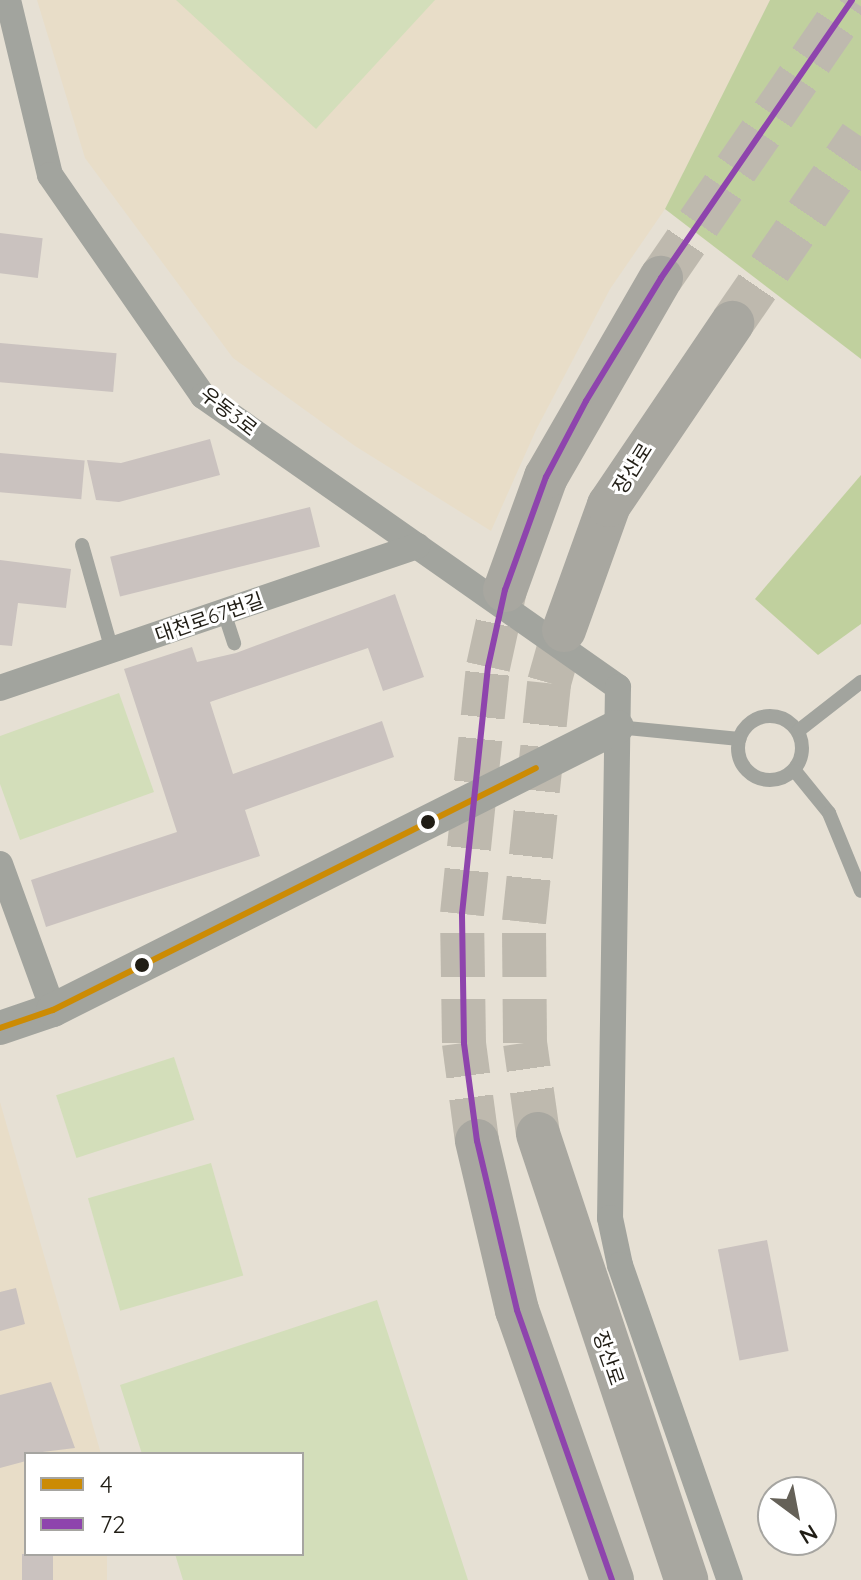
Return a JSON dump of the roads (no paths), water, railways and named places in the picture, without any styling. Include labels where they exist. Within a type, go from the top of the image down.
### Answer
[{"type":"highway","points":[[505,590],[546,477],[661,278]]},
{"type":"highway","name":"장산로","points":[[564,630],[609,505],[732,323]]},
{"type":"highway","name":"장산로","points":[[538,1134],[686,1580]]},
{"type":"highway","points":[[477,1141],[517,1310],[612,1580]]},
{"type":"street","name":"우동3로","points":[[8,0],[50,175],[203,396],[618,687],[617,727]]},
{"type":"street","name":"대천로67번길","points":[[0,688],[417,546]]},
{"type":"street","points":[[0,1028],[53,1010],[617,727],[610,1218],[620,1265],[730,1580]]},
{"type":"street","points":[[3,879],[53,1010]]},
{"type":"lane","points":[[82,545],[112,650]]},
{"type":"lane","points":[[224,612],[234,643]]},
{"type":"lane","points":[[798,731],[861,682]]},
{"type":"lane","points":[[772,716],[798,731],[803,752],[795,771],[775,781],[754,776],[740,760],[739,739],[752,721],[772,716]]},
{"type":"lane","points":[[617,727],[739,739]]},
{"type":"lane","points":[[795,771],[829,813],[861,891]]},
{"type":"tunnel","points":[[661,278],[852,0]]},
{"type":"tunnel","points":[[732,323],[861,136]]},
{"type":"tunnel","points":[[477,1141],[464,1043],[462,914],[488,667],[505,590]]},
{"type":"tunnel","points":[[538,1134],[525,1043],[524,922],[549,683],[564,630]]}]
